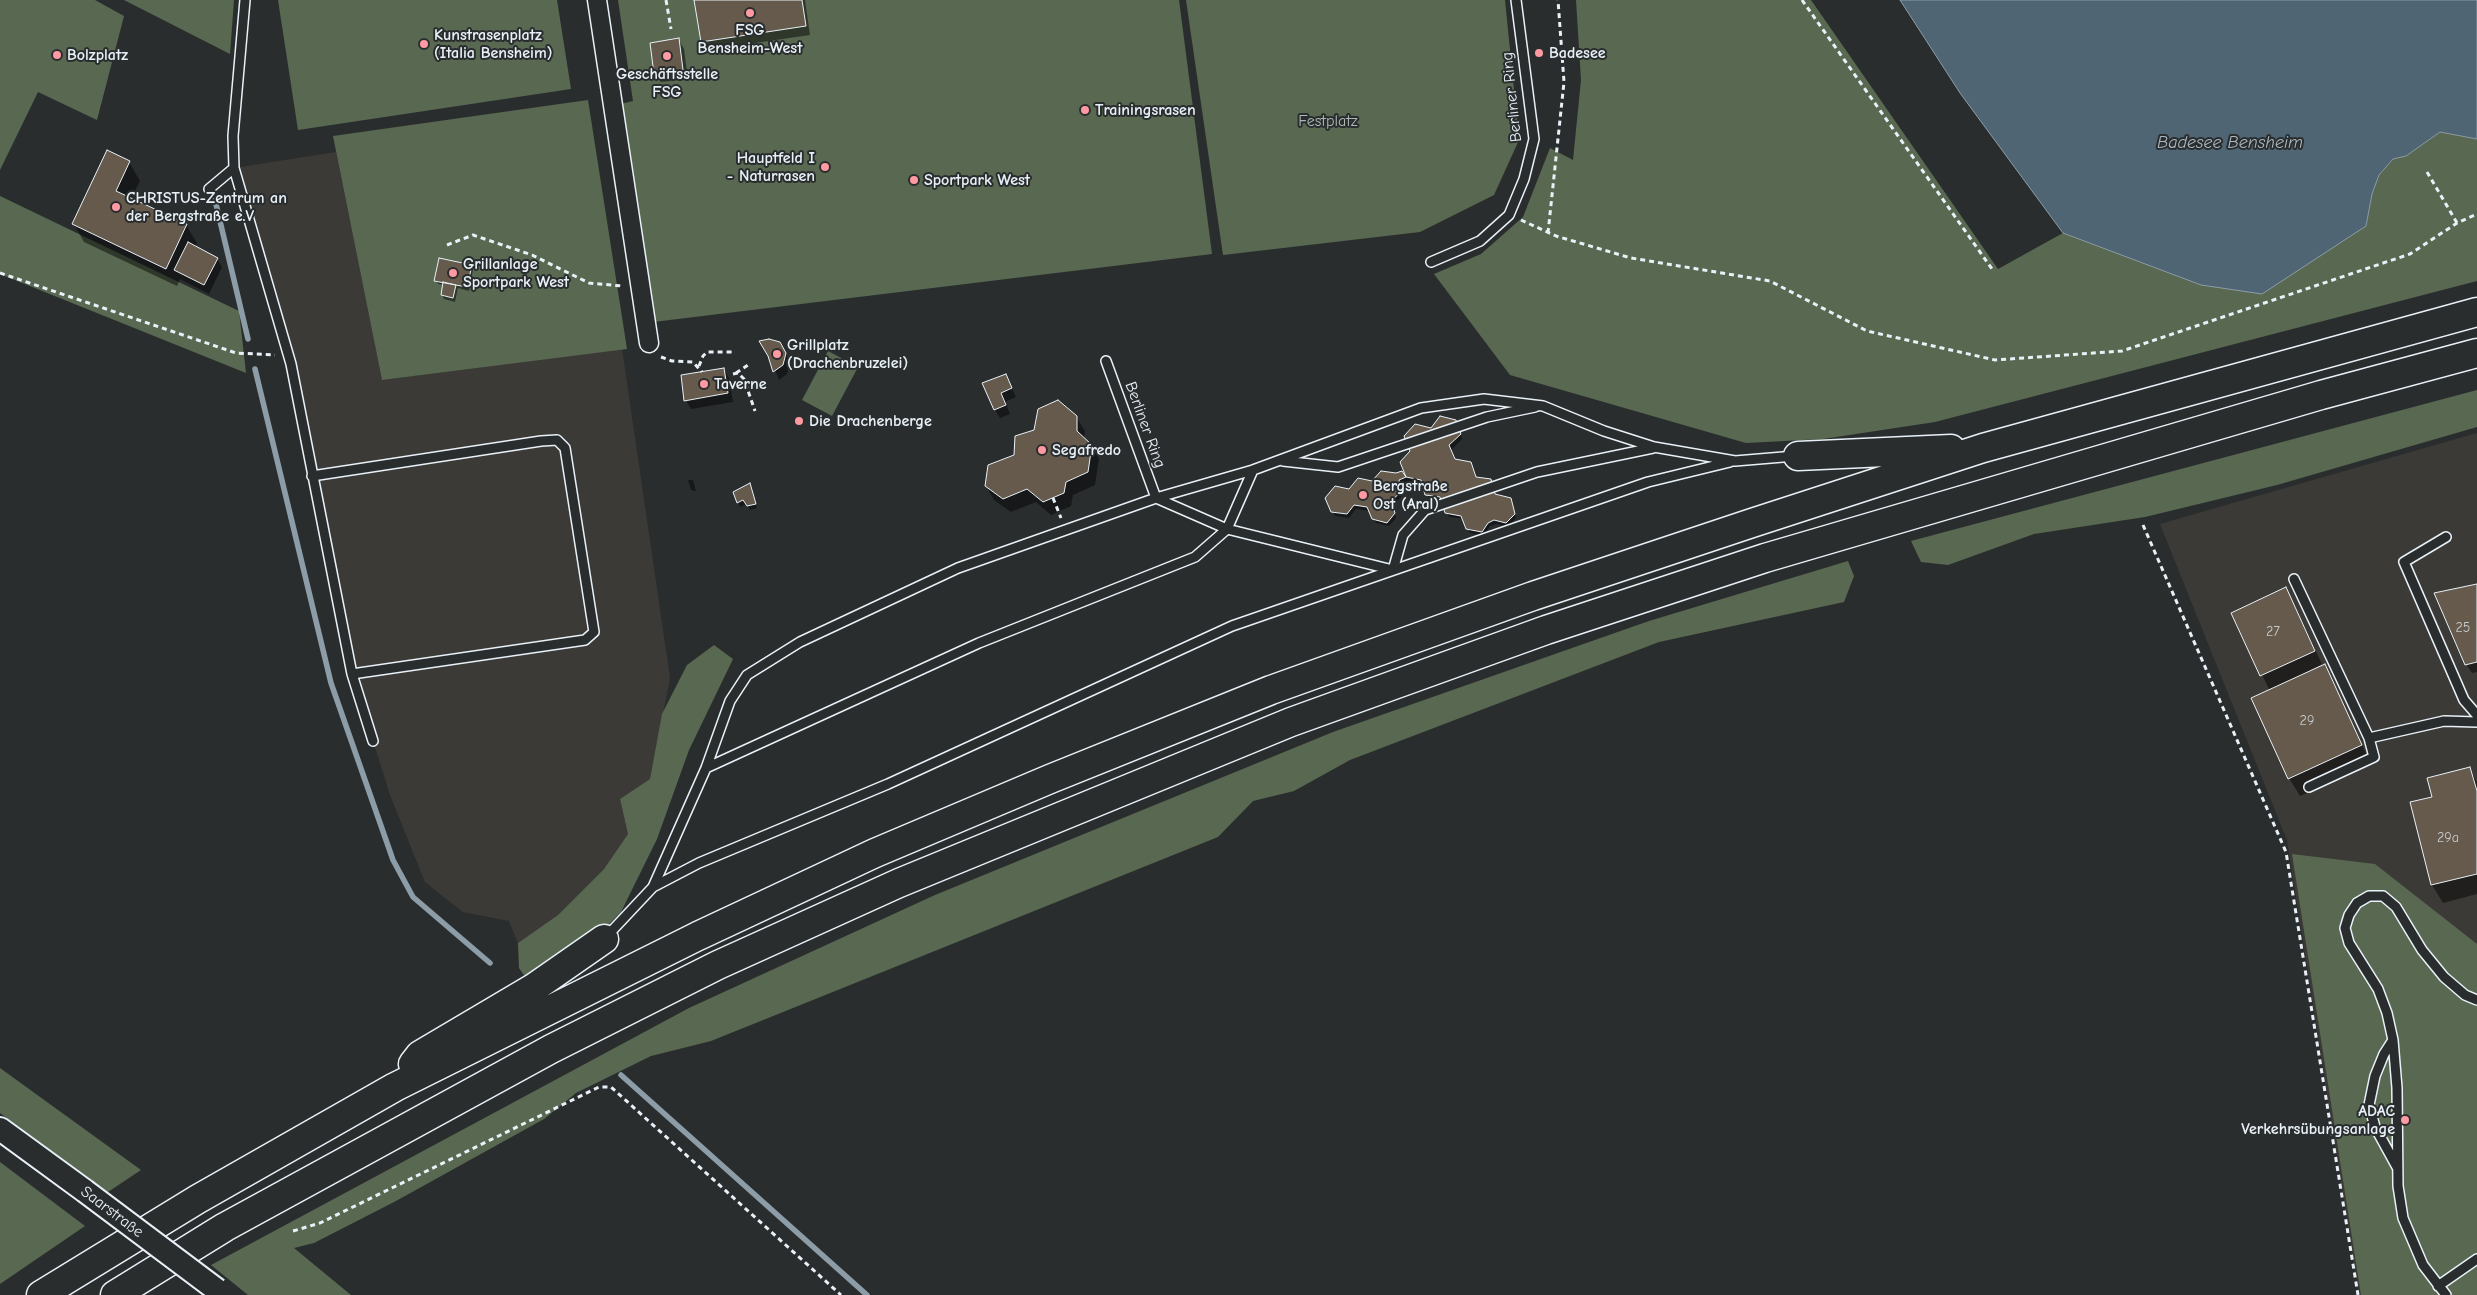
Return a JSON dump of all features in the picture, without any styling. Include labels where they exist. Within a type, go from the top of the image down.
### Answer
[{"type":"highway","points":[[41,1295],[198,1199],[395,1087],[698,936],[875,853],[1271,690],[1542,593],[1983,448],[2477,312]]},
{"type":"highway","points":[[115,1295],[234,1223],[552,1049],[718,965],[899,883],[1282,726],[1546,630],[1765,558],[2311,398],[2477,354]]},
{"type":"highway","points":[[1798,456],[1983,448]]},
{"type":"highway","points":[[395,1087],[420,1056],[535,987],[604,939]]},
{"type":"street","points":[[597,0],[640,283],[653,349]]},
{"type":"street","name":"Saarstraße","points":[[0,1129],[221,1292]]},
{"type":"lane","points":[[245,0],[233,136],[234,168],[288,356],[352,674],[373,741]]},
{"type":"lane","name":"Berliner Ring","points":[[1431,262],[1480,242],[1509,215],[1524,179],[1534,139],[1516,0]]},
{"type":"lane","points":[[209,189],[234,168]]},
{"type":"lane","name":"Berliner Ring","points":[[1106,362],[1156,498]]},
{"type":"lane","points":[[604,939],[653,887],[706,768],[730,701],[747,675],[800,642],[958,568],[1156,498],[1253,470],[1421,408],[1484,399],[1543,406],[1604,431],[1654,447],[1735,461]]},
{"type":"lane","points":[[1279,460],[1338,467],[1487,417],[1543,406]]},
{"type":"lane","points":[[312,476],[541,441],[557,440],[565,448],[594,632],[585,640],[352,674]]},
{"type":"lane","points":[[1394,570],[1403,535],[1425,510],[1537,472],[1654,447]]},
{"type":"lane","points":[[653,887],[699,864],[888,784],[1232,626],[1648,482],[1735,461],[1798,456]]},
{"type":"lane","points":[[706,768],[979,642],[1195,557],[1227,530],[1253,470]]},
{"type":"lane","points":[[1156,498],[1227,530],[1394,570]]},
{"type":"lane","points":[[2446,537],[2404,562],[2464,700],[2477,715]]},
{"type":"lane","points":[[2294,579],[2369,738],[2374,757],[2309,787]]},
{"type":"lane","points":[[2369,738],[2444,721],[2477,722]]},
{"type":"lane","points":[[2446,1295],[2423,1265],[2403,1218],[2397,1167],[2397,1088],[2393,1040],[2388,1013],[2378,989],[2349,943],[2346,928],[2349,915],[2357,903],[2369,896],[2383,896],[2396,907],[2422,950],[2444,977],[2465,996],[2477,1000]]},
{"type":"lane","points":[[2393,1040],[2384,1054],[2375,1076],[2369,1105],[2375,1127],[2397,1167]]},
{"type":"lane","points":[[2438,1286],[2477,1259]]},
{"type":"path","points":[[666,0],[671,29]]},
{"type":"path","points":[[1548,233],[1564,82],[1558,0]]},
{"type":"path","points":[[1802,0],[1992,269]]},
{"type":"path","points":[[2427,172],[2457,223]]},
{"type":"path","points":[[1509,215],[1548,233],[1631,258],[1770,282],[1867,331],[1996,360],[2122,351],[2410,254],[2457,223],[2477,214]]},
{"type":"path","points":[[447,245],[473,235],[532,254],[589,283],[619,287],[640,283]]},
{"type":"path","points":[[0,272],[236,353],[288,356]]},
{"type":"path","points":[[653,349],[672,361],[693,362],[699,366],[702,372]]},
{"type":"path","points":[[699,366],[707,352],[732,352]]},
{"type":"path","points":[[748,365],[733,374],[738,373],[744,379],[755,411]]},
{"type":"path","points":[[1053,498],[1066,529]]},
{"type":"path","points":[[2143,525],[2286,852],[2358,1295]]},
{"type":"path","points":[[293,1231],[320,1223],[599,1088],[611,1087],[841,1295]]},
{"type":"shaded area","points":[[336,152],[382,380],[622,349],[670,678],[650,779],[620,799],[628,834],[604,869],[558,915],[518,943],[509,921],[463,912],[425,882],[390,795],[352,674],[291,364],[234,168]]},
{"type":"shaded area","points":[[2477,433],[2477,1295],[2359,1295],[2287,840],[2160,524]]},
{"type":"green space","name":"Bolzplatz","points":[[0,0],[95,0],[124,16],[97,120],[38,92],[0,170]]},
{"type":"green space","points":[[124,0],[234,0],[230,54]]},
{"type":"green space","name":"Kunstrasenplatz (Italia Bensheim)","points":[[278,0],[557,0],[571,89],[298,130]]},
{"type":"green space","name":"Sportpark West","points":[[618,0],[1179,0],[1212,254],[645,323],[617,105],[633,101]]},
{"type":"green space","name":"Festplatz","points":[[1186,0],[1505,0],[1519,140],[1494,195],[1420,232],[1223,255]]},
{"type":"green space","points":[[1576,0],[1811,0],[1998,269],[2063,233],[2201,285],[2366,226],[2372,194],[2379,175],[2393,159],[2406,156],[2440,132],[2477,139],[2477,281],[1935,422],[1823,439],[1746,443],[1510,375],[1434,274],[1481,254],[1523,217],[1550,148],[1573,160],[1581,80]]},
{"type":"green space","points":[[588,100],[627,349],[382,380],[333,136]]},
{"type":"green space","points":[[0,196],[239,311],[246,373],[0,274]]},
{"type":"green space","points":[[828,351],[858,367],[832,416],[802,400]]},
{"type":"green space","points":[[2477,390],[2477,427],[2277,485],[2145,517],[2034,534],[1948,565],[1921,562],[1911,541]]},
{"type":"green space","points":[[1848,561],[1854,576],[1844,602],[1659,642],[1350,760],[1294,791],[1253,801],[1218,837],[711,1041],[651,1056],[576,1093],[544,1119],[396,1201],[314,1243],[294,1248],[351,1295],[248,1295],[211,1265],[689,1008],[935,895],[1333,732],[1649,621]]},
{"type":"green space","points":[[714,645],[733,659],[689,750],[657,839],[621,912],[579,954],[528,981],[519,968],[518,943],[558,915],[604,869],[628,834],[620,799],[650,779],[662,714],[687,665]]},
{"type":"green space","name":"ADAC Verkehrsübungsanlage","points":[[2292,854],[2375,864],[2477,944],[2477,1295],[2361,1295]]},
{"type":"green space","points":[[0,1068],[141,1170],[108,1192],[0,1113]]},
{"type":"green space","points":[[0,1162],[85,1226],[0,1284]]},
{"type":"water","name":"Badesee Bensheim","points":[[1900,0],[2477,0],[2477,139],[2440,132],[2406,156],[2393,159],[2379,175],[2372,194],[2366,226],[2262,294],[2201,285],[2063,233],[1960,93]]},
{"type":"building","name":"FSG Bensheim-West","points":[[694,0],[802,0],[806,26],[701,42]]},
{"type":"building","name":"Geschäftsstelle FSG","points":[[679,38],[683,70],[654,74],[650,43]]},
{"type":"building","name":"CHRISTUS-Zentrum an der Bergstraße e.V","points":[[107,150],[130,161],[116,191],[187,224],[166,269],[72,224]]},
{"type":"building","points":[[188,242],[218,258],[204,285],[174,270]]},
{"type":"building","name":"Grillanlage Sportpark West","points":[[439,258],[472,265],[467,287],[434,281]]},
{"type":"building","points":[[443,282],[456,285],[453,298],[441,295]]},
{"type":"building","name":"Grillplatz (Drachenbruzelei)","points":[[769,339],[780,342],[786,353],[783,365],[773,372],[768,356],[759,341]]},
{"type":"building","name":"Taverne","points":[[724,368],[728,393],[684,401],[681,375]]},
{"type":"building","points":[[1006,374],[1012,388],[1001,393],[1006,405],[994,410],[982,383]]},
{"type":"building","points":[[1058,400],[1077,416],[1077,431],[1092,445],[1088,472],[1066,482],[1064,493],[1043,502],[1027,489],[1003,499],[985,486],[988,465],[1014,455],[1015,436],[1034,430],[1038,409]]},
{"type":"building","points":[[1440,416],[1456,420],[1461,434],[1449,445],[1455,459],[1471,462],[1476,477],[1491,479],[1495,494],[1511,498],[1515,514],[1506,523],[1494,520],[1488,523],[1482,532],[1466,529],[1461,516],[1445,513],[1440,497],[1425,495],[1421,480],[1406,477],[1400,462],[1410,451],[1404,436],[1415,424],[1431,428]]},
{"type":"building","name":"Bergstraße Ost (Aral)","points":[[1381,471],[1396,473],[1402,471],[1406,477],[1399,480],[1402,491],[1391,501],[1395,513],[1387,523],[1372,519],[1367,507],[1354,505],[1347,514],[1331,512],[1325,498],[1335,486],[1349,489],[1358,478],[1372,481]]},
{"type":"building","points":[[750,483],[756,504],[747,506],[743,500],[737,503],[733,492]]},
{"type":"building","points":[[2477,584],[2477,662],[2465,665],[2434,593]]},
{"type":"building","points":[[2286,587],[2315,651],[2260,676],[2231,613]]},
{"type":"building","points":[[2325,664],[2362,745],[2288,779],[2251,698]]},
{"type":"building","points":[[2470,767],[2477,791],[2477,874],[2431,885],[2410,802],[2432,797],[2427,778]]},
{"type":"waterway","points":[[215,200],[248,339]]},
{"type":"waterway","points":[[255,369],[331,683],[393,860],[413,897],[490,963]]},
{"type":"waterway","points":[[621,1075],[867,1295]]},
{"type":"place","name":"FSG Bensheim-West","points":[[750,13]]},
{"type":"place","name":"Kunstrasenplatz (Italia Bensheim)","points":[[424,44]]},
{"type":"place","name":"Badesee","points":[[1539,53]]},
{"type":"place","name":"Bolzplatz","points":[[57,55]]},
{"type":"place","name":"Geschäftsstelle FSG","points":[[667,56]]},
{"type":"place","name":"Trainingsrasen","points":[[1085,110]]},
{"type":"place","name":"Hauptfeld I - Naturrasen","points":[[825,167]]},
{"type":"place","name":"Sportpark West","points":[[914,180]]},
{"type":"place","name":"CHRISTUS-Zentrum an der Bergstraße e.V","points":[[116,207]]},
{"type":"place","name":"Grillanlage Sportpark West","points":[[453,273]]},
{"type":"place","name":"Grillplatz (Drachenbruzelei)","points":[[777,354]]},
{"type":"place","name":"Taverne","points":[[704,384]]},
{"type":"place","name":"Die Drachenberge","points":[[799,421]]},
{"type":"place","name":"Segafredo","points":[[1042,450]]},
{"type":"place","name":"Bergstraße Ost (Aral)","points":[[1363,495]]},
{"type":"place","name":"ADAC Verkehrsübungsanlage","points":[[2405,1120]]}]
